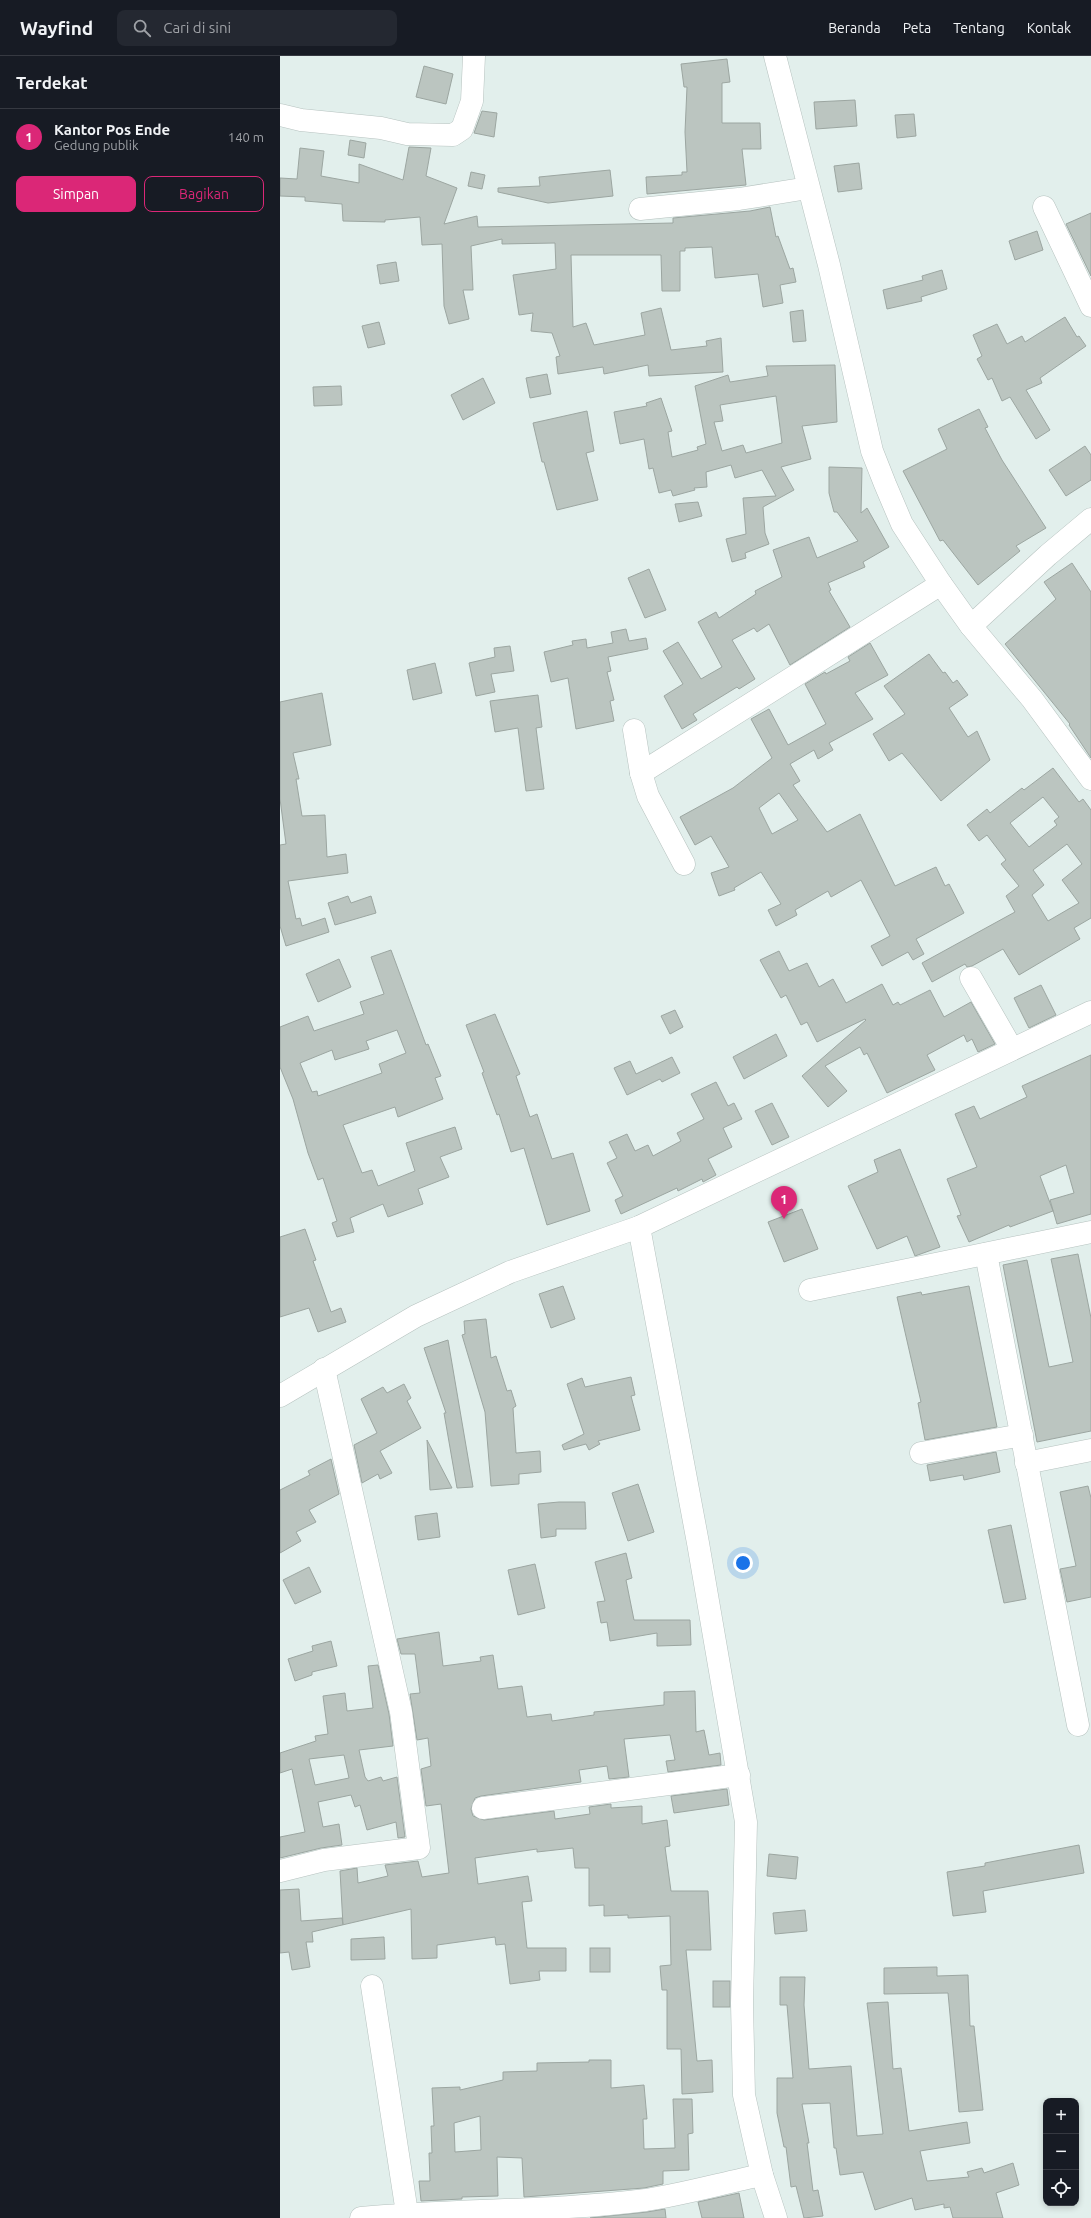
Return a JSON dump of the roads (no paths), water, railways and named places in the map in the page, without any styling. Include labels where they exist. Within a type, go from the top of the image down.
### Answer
[{"type":"street","points":[[280,115],[300,120],[381,128],[407,134],[453,135],[462,129],[472,101],[474,56]]},
{"type":"street","points":[[775,56],[829,265],[872,451],[902,524],[941,584],[971,626],[1032,700],[1091,779]]},
{"type":"street","points":[[640,209],[739,199],[808,188]]},
{"type":"street","points":[[1044,207],[1091,306]]},
{"type":"street","points":[[971,626],[1048,555],[1091,519]]},
{"type":"street","points":[[642,773],[941,584]]},
{"type":"street","points":[[634,730],[648,796],[684,864]]},
{"type":"street","points":[[971,978],[1012,1049]]},
{"type":"street","points":[[280,1396],[416,1316],[510,1272],[639,1227],[1091,1012]]},
{"type":"street","points":[[639,1227],[739,1775],[746,1822],[742,2003],[744,2095],[762,2175],[776,2218]]},
{"type":"street","points":[[810,1290],[1091,1234]]},
{"type":"street","points":[[986,1254],[1078,1725]]},
{"type":"street","points":[[280,1871],[324,1860],[419,1848],[401,1712],[324,1369]]},
{"type":"street","points":[[921,1454],[1022,1435]]},
{"type":"street","points":[[1026,1463],[1091,1450]]},
{"type":"street","points":[[483,1808],[739,1775]]},
{"type":"street","points":[[372,1986],[407,2214]]},
{"type":"street","points":[[361,2218],[407,2214],[523,2211],[647,2200],[762,2175]]},
{"type":"place","name":"Kantor Pos Ende","points":[[784,1219]]}]
